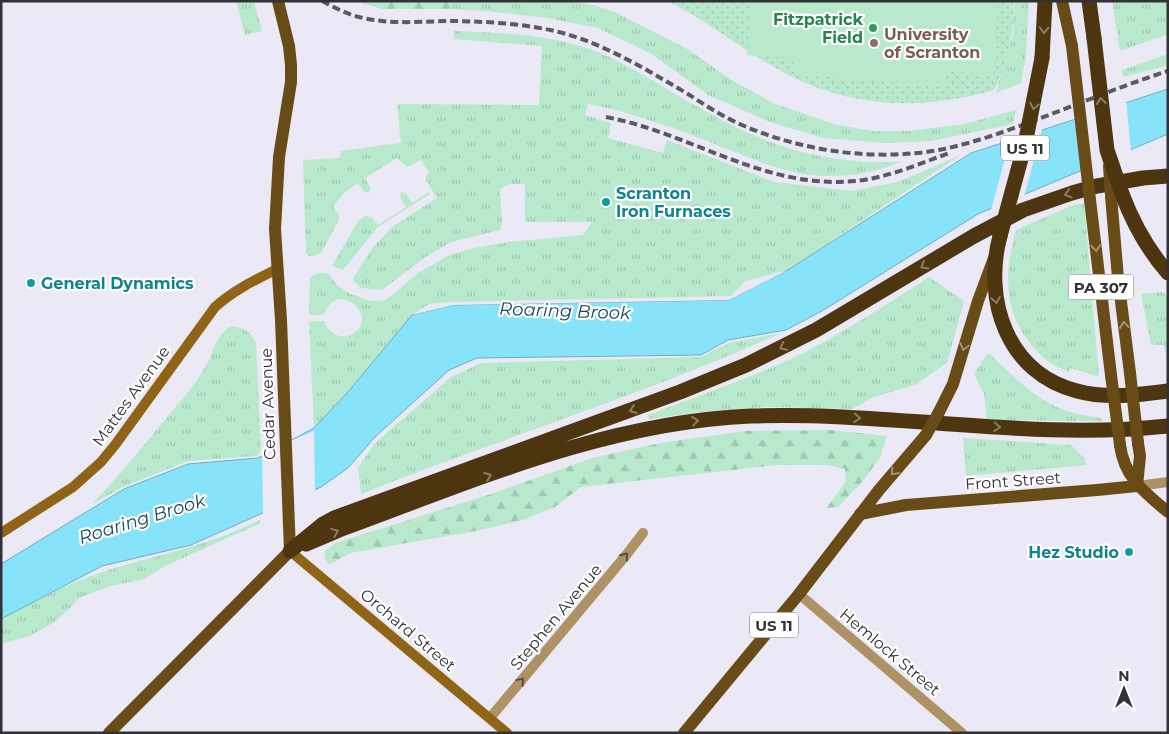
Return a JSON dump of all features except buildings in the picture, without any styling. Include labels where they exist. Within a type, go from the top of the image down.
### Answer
[{"type":"highway","name":"US 11","points":[[996,251],[1026,144],[1042,58],[1045,1]]},
{"type":"highway","points":[[1089,1],[1107,150],[1117,195],[1137,230],[1168,273]]},
{"type":"highway","points":[[290,551],[323,524],[334,518],[670,396],[746,365],[816,330],[974,236],[1023,210],[1097,186],[1143,178],[1168,176]]},
{"type":"highway","points":[[996,251],[994,285],[999,316],[1013,344],[1034,369],[1061,385],[1090,394],[1127,395],[1168,391]]},
{"type":"highway","points":[[290,551],[338,530],[567,448],[616,435],[695,421],[750,416],[840,417],[1058,431],[1122,430],[1168,426]]},
{"type":"main road","name":"Cedar Avenue","points":[[278,1],[290,49],[291,82],[279,156],[275,229],[290,551]]},
{"type":"main road","name":"PA 307","points":[[1062,1],[1072,46],[1121,458],[1137,486],[1168,512]]},
{"type":"main road","points":[[1117,195],[1118,278],[1140,456],[1137,486]]},
{"type":"main road","name":"US 11","points":[[684,733],[799,594],[860,514],[926,435],[940,412],[953,384],[978,301],[996,251]]},
{"type":"main road","name":"Front Street","points":[[860,514],[906,505],[1137,486]]},
{"type":"main road","points":[[109,733],[290,551]]},
{"type":"street","name":"Mattes Avenue","points":[[1,533],[73,487],[88,475],[116,445],[215,307],[241,288],[278,268]]},
{"type":"street","name":"Front Street","points":[[1137,486],[1168,482]]},
{"type":"street","name":"Stephen Avenue","points":[[490,718],[628,554],[643,533]]},
{"type":"street","name":"Orchard Street","points":[[290,551],[507,733]]},
{"type":"street","name":"Hemlock Street","points":[[799,594],[962,733]]},
{"type":"green space","points":[[236,1],[254,1],[262,31],[245,35]]},
{"type":"green space","points":[[356,1],[450,1],[450,9],[382,9]]},
{"type":"green space","points":[[450,1],[565,1],[593,5],[617,13],[689,50],[730,79],[773,103],[834,124],[872,131],[910,131],[964,124],[1016,110],[1013,124],[931,141],[885,143],[823,138],[770,122],[708,95],[650,53],[598,28],[547,18],[450,9]]},
{"type":"green space","name":"Fitzpatrick Field","points":[[667,1],[1013,1],[1013,23],[1007,58],[994,90],[966,97],[937,101],[881,102],[827,91],[800,81],[760,59],[695,16]]},
{"type":"green space","name":"Fitzpatrick Field","points":[[751,1],[998,1],[993,74],[945,71],[944,87],[795,74],[796,59],[747,55]]},
{"type":"green space","points":[[1014,1],[1029,1],[1026,55],[1021,83],[996,93],[1013,34]]},
{"type":"green space","points":[[1112,1],[1168,1],[1168,34],[1120,51]]},
{"type":"green space","points":[[454,31],[547,38],[583,47],[623,64],[731,125],[775,144],[829,158],[866,162],[903,161],[857,174],[810,175],[765,164],[656,122],[588,104],[585,115],[611,123],[608,138],[663,153],[667,140],[774,182],[851,191],[898,182],[961,155],[786,271],[745,281],[731,296],[429,304],[412,315],[348,392],[314,428],[309,322],[324,321],[331,332],[339,336],[348,336],[360,327],[362,319],[359,310],[354,304],[346,300],[338,300],[330,304],[324,315],[309,315],[310,278],[312,276],[319,273],[329,274],[336,284],[348,293],[371,301],[386,300],[418,273],[449,255],[474,248],[509,242],[583,235],[592,222],[525,222],[525,184],[509,184],[500,189],[502,222],[500,230],[451,242],[424,258],[382,290],[361,288],[354,282],[353,278],[373,247],[393,226],[437,198],[426,180],[426,176],[429,173],[421,160],[407,167],[397,158],[365,178],[371,189],[369,193],[364,192],[358,183],[344,193],[333,207],[339,215],[339,220],[321,253],[309,256],[306,253],[303,160],[340,158],[341,151],[401,143],[397,104],[539,105],[542,46],[454,39]]},
{"type":"green space","points":[[1168,54],[1168,65],[1123,77],[1122,70]]},
{"type":"green space","points":[[401,192],[406,193],[412,203],[429,192],[430,194],[378,227],[343,270],[332,266],[358,221],[365,216],[371,217],[378,225],[406,207],[400,197]]},
{"type":"green space","points":[[1084,203],[1099,377],[1071,368],[1068,372],[1044,358],[1021,330],[1014,315],[1008,283],[1009,266],[1016,230],[1073,205]]},
{"type":"green space","points":[[929,277],[964,301],[947,363],[915,385],[874,397],[852,409],[767,407],[709,411],[649,419],[648,415],[756,374],[809,350]]},
{"type":"green space","points":[[1163,292],[1168,297],[1168,366],[1164,345],[1151,345],[1141,294]]},
{"type":"green space","points":[[231,326],[246,331],[256,343],[261,450],[257,456],[188,461],[123,487],[92,504],[192,387],[203,372],[219,338]]},
{"type":"green space","points":[[781,333],[625,396],[361,494],[358,468],[375,443],[451,377],[481,363],[701,357],[728,343]]},
{"type":"green space","points":[[987,354],[990,354],[1007,371],[1045,401],[1071,412],[1101,418],[1102,421],[987,420],[984,394],[974,374]]},
{"type":"green space","points":[[831,430],[887,436],[880,458],[861,483],[838,507],[826,508],[846,482],[845,469],[827,465],[777,465],[581,487],[555,507],[523,520],[476,531],[350,553],[329,564],[325,559],[325,551],[335,543],[491,494],[592,458],[660,443],[745,431]]},
{"type":"green space","points":[[963,438],[1071,445],[1084,458],[1087,465],[966,476]]},
{"type":"green space","points":[[259,520],[261,523],[165,566],[144,579],[111,586],[81,597],[56,621],[30,636],[1,644],[1,619],[57,590],[112,569],[218,538]]},
{"type":"water","name":"Roaring Brook","points":[[1168,89],[1168,134],[978,214],[822,311],[786,330],[728,340],[701,355],[477,358],[449,370],[375,437],[348,468],[321,487],[191,545],[102,566],[1,619],[1,564],[124,489],[188,464],[258,458],[314,428],[348,392],[412,315],[453,305],[729,300],[786,271],[971,153]]},
{"type":"pier","points":[[1126,99],[1131,152],[1082,172],[1074,116]]},
{"type":"pier","points":[[1043,126],[1024,197],[991,210],[1011,136]]},
{"type":"pier","points":[[786,271],[729,300],[453,305],[412,315],[419,311],[453,303],[729,298],[775,273]]},
{"type":"pier","points":[[314,431],[315,493],[263,515],[262,453]]},
{"type":"railway","points":[[322,1],[347,13],[373,20],[514,24],[573,36],[624,58],[656,75],[721,115],[742,125],[790,142],[841,152],[893,155],[944,149],[1015,128],[1168,71]]},
{"type":"railway","points":[[606,117],[668,135],[759,169],[790,177],[822,181],[855,181],[879,177],[949,153]]},
{"type":"place","name":"Fitzpatrick Field","points":[[873,28]]},
{"type":"place","name":"University of Scranton","points":[[874,43]]},
{"type":"place","name":"Scranton Iron Furnaces","points":[[606,202]]},
{"type":"place","name":"General Dynamics","points":[[31,283]]},
{"type":"place","name":"Hez Studio","points":[[1129,552]]}]
